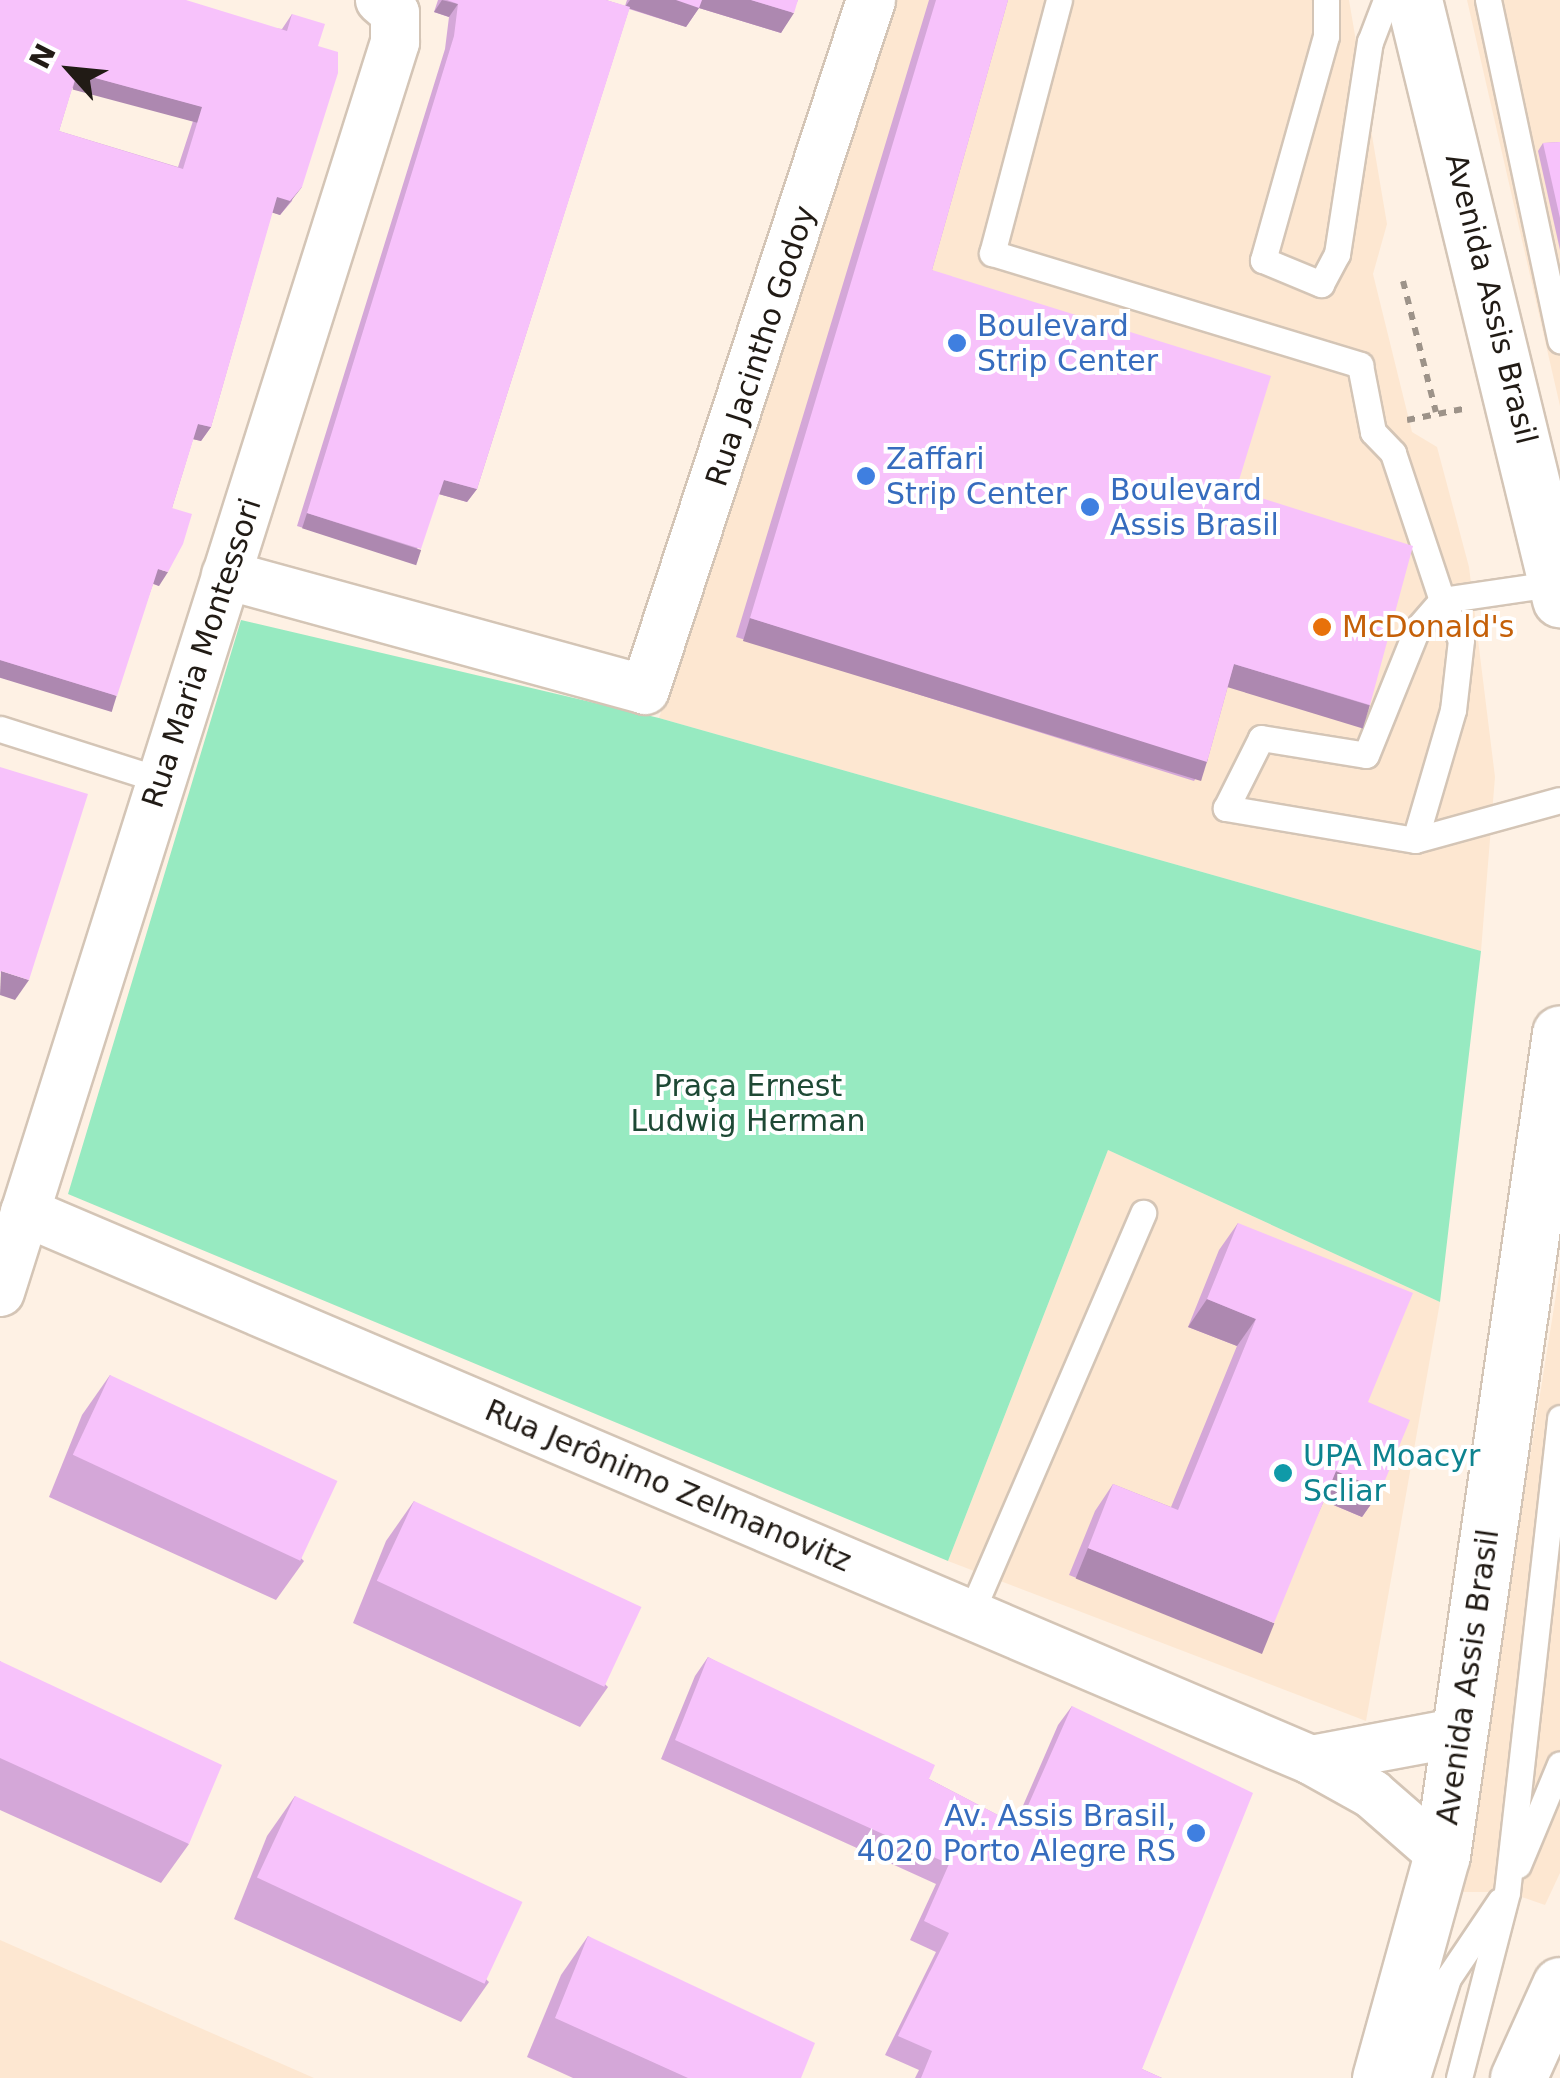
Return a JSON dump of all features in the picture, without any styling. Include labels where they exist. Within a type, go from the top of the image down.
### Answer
[{"type":"main road","name":"Avenida Assis Brasil","points":[[1414,0],[1560,599]]},
{"type":"main road","name":"Avenida Assis Brasil","points":[[1380,2078],[1442,1855],[1560,1033]]},
{"type":"main road","points":[[1518,2078],[1560,1985]]},
{"type":"street","name":"Rua Jacintho Godoy","points":[[226,575],[644,690],[871,0]]},
{"type":"street","name":"Rua Maria Montessori","points":[[0,1292],[394,42],[388,7]]},
{"type":"street","name":"Rua Jerônimo Zelmanovitz","points":[[25,1212],[1310,1760],[1372,1794],[1442,1855]]},
{"type":"street","points":[[1310,1760],[1461,1732]]},
{"type":"lane","points":[[1058,0],[992,254],[1157,308],[1360,365],[1373,432],[1393,453],[1442,600],[1461,640],[1456,692],[1415,840]]},
{"type":"lane","points":[[1326,0],[1326,36],[1263,260],[1321,284],[1336,254],[1370,42],[1386,0]]},
{"type":"lane","points":[[1488,0],[1560,340]]},
{"type":"lane","points":[[1559,584],[1442,600],[1417,629],[1366,755],[1257,740],[1226,808],[1415,840],[1560,800]]},
{"type":"lane","points":[[0,729],[161,780]]},
{"type":"lane","points":[[970,1615],[1144,1213]]},
{"type":"lane","points":[[1417,2078],[1448,1978],[1507,1892],[1560,1418]]},
{"type":"lane","points":[[1538,1589],[1560,1569]]},
{"type":"lane","points":[[1459,2078],[1507,1892],[1560,1764]]},
{"type":"path","points":[[1403,281],[1436,412]]},
{"type":"shaded area","name":"Boulevard Assis Brasil","points":[[892,0],[1349,0],[1387,224],[1373,274],[1412,432],[1437,447],[1469,567],[1495,777],[1481,951],[659,718]]},
{"type":"shaded area","points":[[1467,0],[1560,0],[1560,406]]},
{"type":"shaded area","points":[[1108,1150],[1440,1302],[1366,1721],[948,1561]]},
{"type":"shaded area","points":[[1560,1270],[1560,1873],[1545,1905],[1507,1892],[1460,1892]]},
{"type":"shaded area","points":[[0,1940],[314,2078],[0,2078]]},
{"type":"green space","name":"Praça Ernest Ludwig Herman","points":[[241,620],[659,718],[1481,951],[1440,1302],[1108,1150],[948,1561],[68,1194]]},
{"type":"building","points":[[0,0],[186,0],[287,31],[292,14],[325,24],[318,46],[338,52],[338,73],[302,187],[290,201],[277,197],[211,427],[198,424],[172,508],[192,514],[183,544],[168,572],[158,569],[117,696],[0,660]],"holes":[[[77,73],[202,107],[183,169],[59,131]]]},
{"type":"building","points":[[447,0],[606,0],[630,7],[477,489],[444,480],[421,549],[307,513],[454,36],[458,4]]},
{"type":"building","points":[[676,0],[702,0],[699,8]]},
{"type":"building","points":[[751,0],[798,0],[794,13]]},
{"type":"building","name":"Boulevard Strip Center","points":[[936,0],[1008,0],[932,270],[1271,376],[1236,490],[1413,546],[1370,705],[1234,664],[1207,762],[750,618]]},
{"type":"building","points":[[1560,142],[1560,218],[1543,143]]},
{"type":"building","points":[[0,767],[88,794],[29,980],[1,971],[0,974]]},
{"type":"building","name":"UPA Moacyr Scliar","points":[[1238,1223],[1413,1293],[1368,1402],[1410,1420],[1381,1490],[1336,1471],[1274,1623],[1088,1548],[1113,1484],[1178,1510],[1256,1319],[1207,1299]]},
{"type":"building","points":[[110,1375],[337,1481],[300,1561],[73,1455]]},
{"type":"building","points":[[414,1501],[641,1607],[604,1687],[377,1581]]},
{"type":"building","points":[[708,1657],[935,1765],[929,1779],[1019,1826],[1072,1706],[1253,1793],[1142,2069],[1162,2078],[921,2078],[932,2051],[898,2036],[949,1933],[924,1921],[949,1864],[675,1740]]},
{"type":"building","points":[[0,1661],[222,1765],[189,1844],[0,1758]]},
{"type":"building","points":[[295,1796],[522,1902],[484,1984],[257,1878]]},
{"type":"building","points":[[588,1936],[815,2043],[801,2078],[688,2078],[555,2018]]},
{"type":"place","name":"Boulevard Strip Center","points":[[957,343]]},
{"type":"place","name":"Zaffari Strip Center","points":[[866,476]]},
{"type":"place","name":"Boulevard Assis Brasil","points":[[1090,507]]},
{"type":"place","name":"McDonald's","points":[[1322,627]]},
{"type":"place","name":"UPA Moacyr Scliar","points":[[1283,1473]]},
{"type":"place","name":"Av. Assis Brasil, 4020 Porto Alegre RS","points":[[1196,1833]]}]
